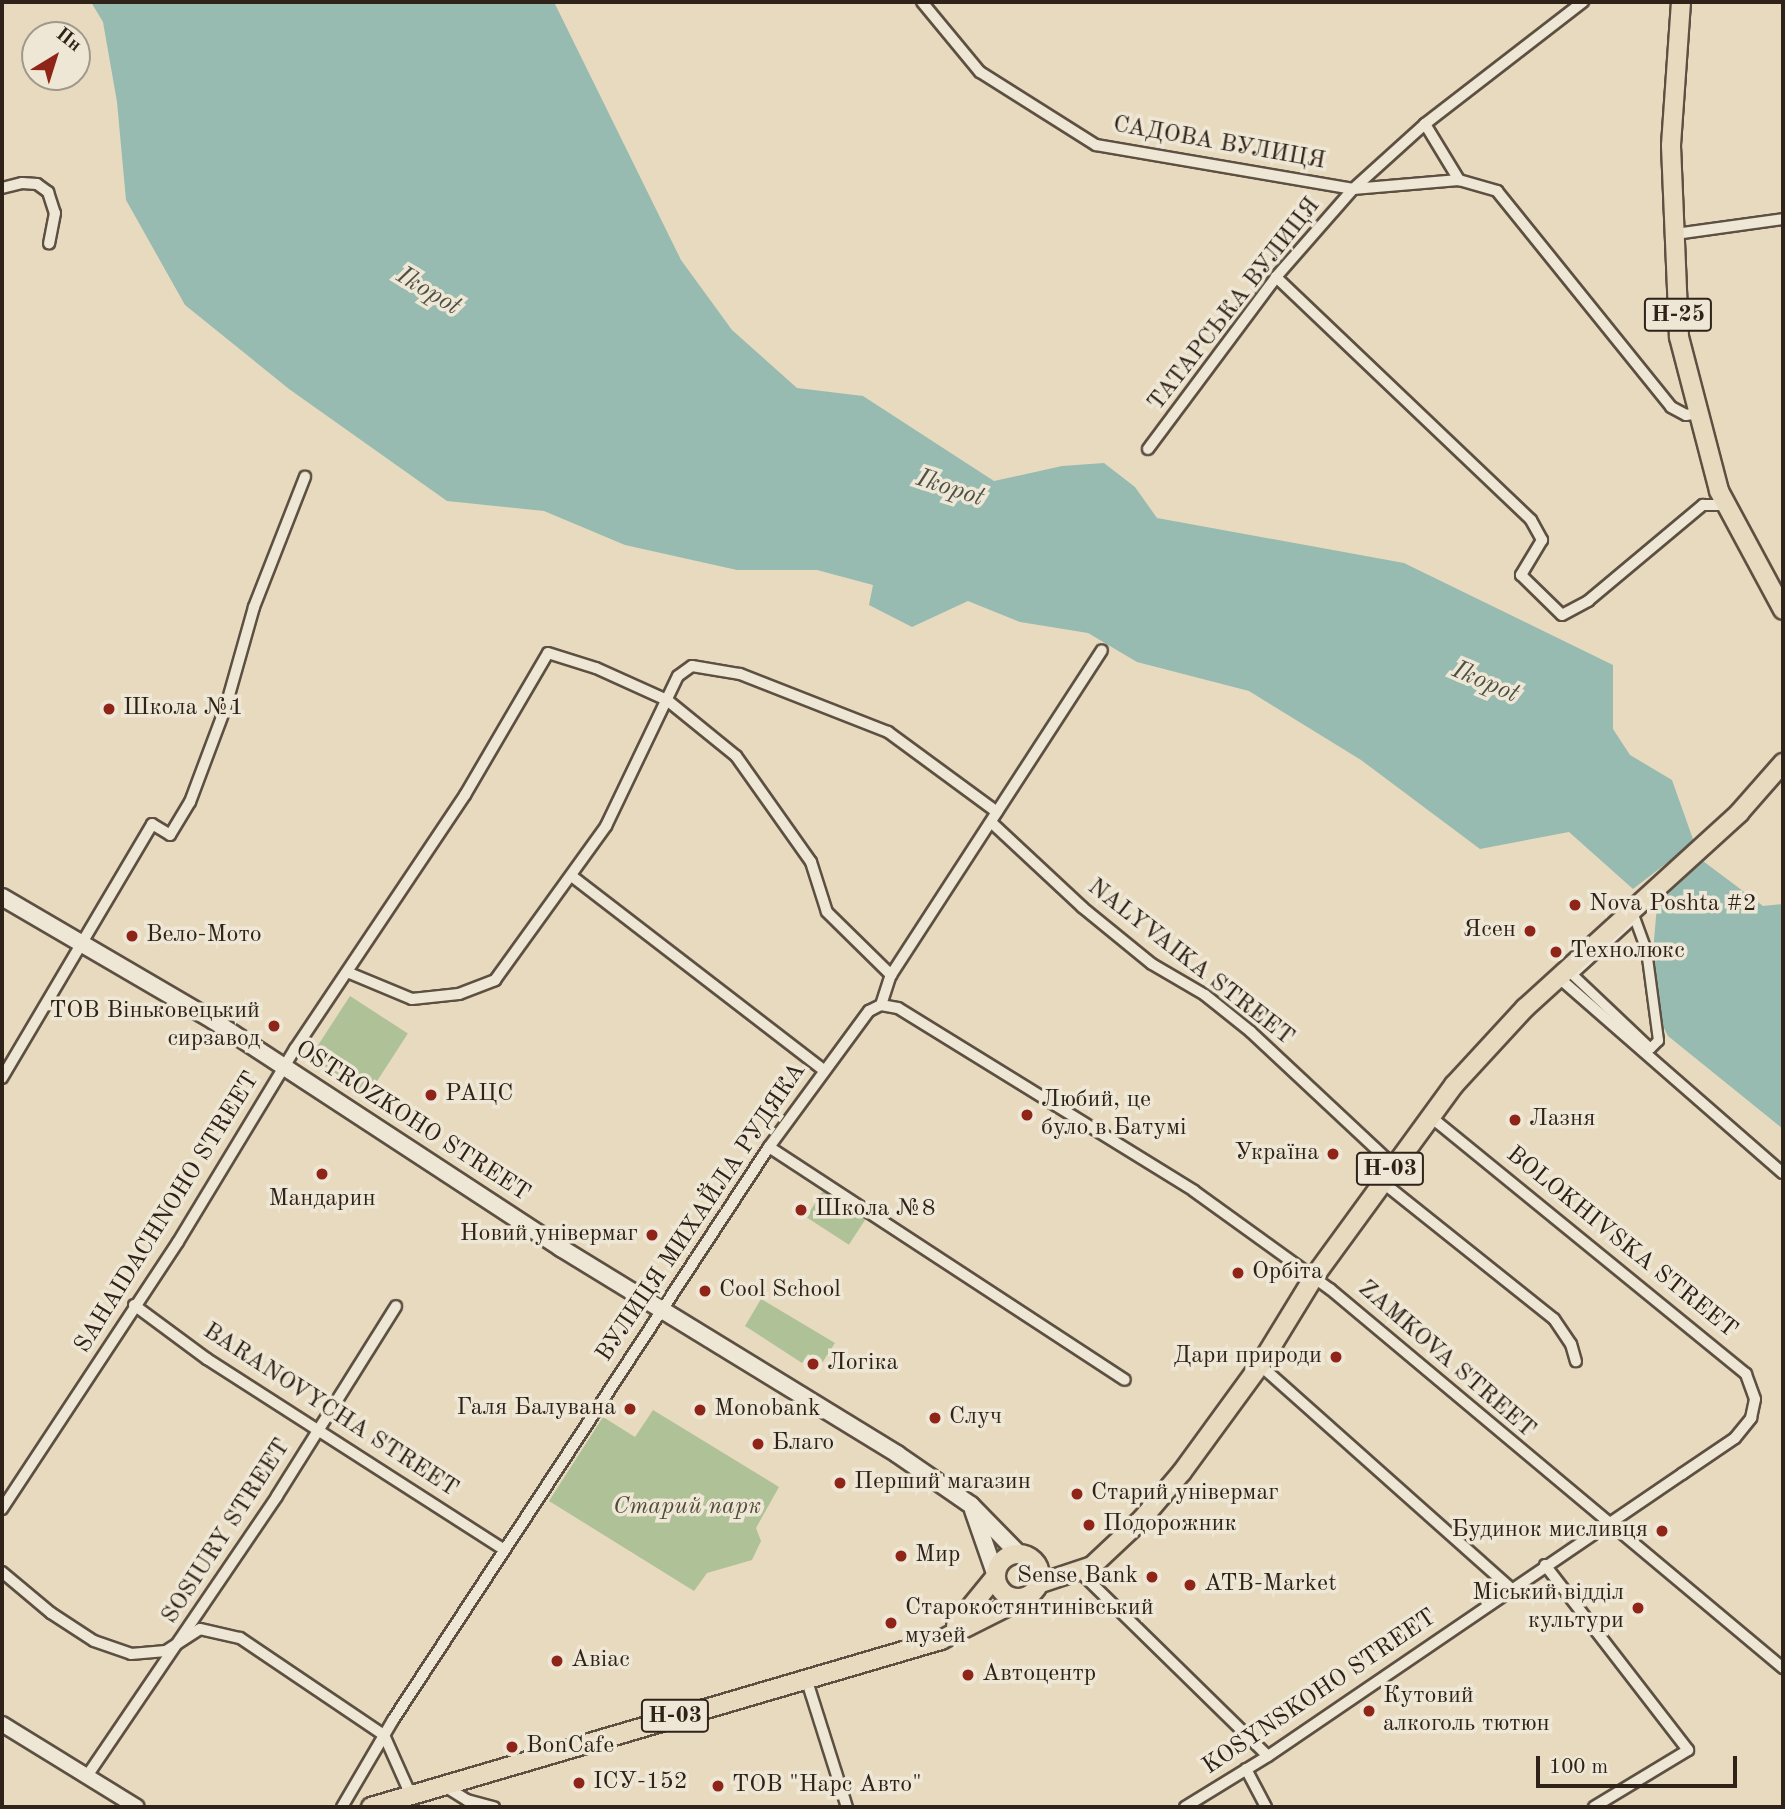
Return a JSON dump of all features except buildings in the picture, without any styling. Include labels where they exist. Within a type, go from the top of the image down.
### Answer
[{"type":"main road","name":"Н-25","points":[[1681,2],[1671,146],[1679,337],[1726,505],[1783,608]]},
{"type":"main road","name":"Н-03","points":[[371,1807],[410,1793],[446,1787],[941,1640],[1034,1590],[1079,1571],[1120,1543],[1171,1486],[1260,1365],[1314,1277],[1381,1181],[1454,1085],[1558,977],[1700,849],[1778,769],[1783,749]]},
{"type":"main road","name":"OSTROZKOHO STREET","points":[[2,897],[285,1066],[561,1248],[662,1307],[971,1505],[1023,1555]]},
{"type":"main road","points":[[971,1505],[1004,1593],[1017,1598],[1034,1590],[1037,1564],[1023,1555]]},
{"type":"main road","name":"Н-03","points":[[941,1640],[971,1612],[996,1576],[1000,1562],[1023,1555]]},
{"type":"main road","points":[[1023,1555],[1079,1571]]},
{"type":"street","name":"САДОВА ВУЛИЦЯ","points":[[922,2],[980,72],[1096,145],[1353,188],[1459,180]]},
{"type":"street","name":"ТАТАРСЬКА ВУЛИЦЯ","points":[[1148,449],[1276,277],[1353,188],[1424,124],[1583,2]]},
{"type":"street","points":[[1424,124],[1459,180],[1497,191],[1671,407],[1686,415],[1699,413]]},
{"type":"street","points":[[2,188],[22,183],[48,192],[55,213],[49,243]]},
{"type":"street","points":[[1675,234],[1783,219]]},
{"type":"street","points":[[1276,277],[1531,520],[1542,540],[1521,575],[1562,615],[1588,601],[1703,505],[1726,505]]},
{"type":"street","points":[[2,1078],[152,824],[170,835],[190,802],[226,706],[254,607],[305,477]]},
{"type":"street","name":"ВУЛИЦЯ МИХАЙЛА РУДЯКА","points":[[342,1807],[384,1735],[769,1147],[869,1011],[881,1005],[891,975],[1102,650]]},
{"type":"street","name":"SAHAIDACHNOHO STREET","points":[[2,1509],[285,1066],[465,795],[548,653],[596,668],[667,700]]},
{"type":"street","name":"NALYVAIKA STREET","points":[[347,972],[412,999],[459,994],[495,980],[573,877],[606,826],[678,676],[692,666],[740,674],[888,733],[994,817],[1082,907],[1152,964],[1205,995],[1251,1032],[1393,1165]]},
{"type":"street","points":[[667,700],[736,756],[811,862],[827,912],[891,975]]},
{"type":"street","points":[[573,877],[824,1070]]},
{"type":"street","points":[[1634,917],[1646,950],[1658,1040],[1650,1048],[1572,974],[1634,917]]},
{"type":"street","points":[[1558,977],[1783,1173]]},
{"type":"street","name":"ZAMKOVA STREET","points":[[881,1005],[898,1008],[1194,1191],[1314,1277],[1783,1668]]},
{"type":"street","name":"BOLOKHIVSKA STREET","points":[[1431,1117],[1746,1374],[1755,1399],[1751,1418]]},
{"type":"street","points":[[769,1147],[1125,1380]]},
{"type":"street","points":[[1381,1181],[1554,1319],[1571,1344],[1576,1361]]},
{"type":"street","name":"BARANOVYCHA STREET","points":[[134,1306],[318,1430],[505,1550]]},
{"type":"street","name":"SOSIURY STREET","points":[[87,1776],[184,1637],[396,1306]]},
{"type":"street","points":[[1260,1365],[1511,1589]]},
{"type":"street","name":"KOSYNSKOHO STREET","points":[[1185,1807],[1268,1756],[1735,1438],[1751,1418]]},
{"type":"street","points":[[1545,1565],[1688,1750],[1594,1807]]},
{"type":"street","points":[[1079,1571],[1268,1756]]},
{"type":"street","points":[[2,1572],[94,1641],[131,1654],[166,1651],[200,1629],[215,1629],[240,1638],[384,1735],[410,1793]]},
{"type":"street","points":[[806,1678],[847,1807]]},
{"type":"street","points":[[2,1724],[137,1807]]},
{"type":"street","points":[[1246,1769],[1265,1807]]},
{"type":"street","points":[[446,1787],[467,1800],[494,1807]]},
{"type":"green space","points":[[350,996],[408,1034],[366,1098],[308,1061]]},
{"type":"green space","points":[[823,1191],[866,1219],[849,1245],[806,1217]]},
{"type":"green space","points":[[761,1299],[835,1343],[822,1363],[808,1354],[802,1363],[745,1326]]},
{"type":"green space","name":"Старий парк","points":[[653,1410],[779,1487],[756,1528],[761,1541],[752,1560],[707,1573],[694,1591],[549,1501],[603,1417],[635,1437]]},
{"type":"water","name":"Ikopot","points":[[91,2],[554,2],[681,260],[732,330],[797,388],[863,396],[994,481],[1062,466],[1104,463],[1135,487],[1157,518],[1404,563],[1613,665],[1613,729],[1630,755],[1672,780],[1694,842],[1633,889],[1569,832],[1480,849],[1361,760],[1249,691],[1137,662],[1088,633],[1020,622],[968,601],[912,627],[869,605],[873,585],[817,570],[737,570],[625,545],[544,511],[447,501],[289,389],[185,305],[126,200],[117,102],[103,22]]},
{"type":"water","points":[[1703,861],[1763,906],[1783,904],[1783,1129],[1668,1036],[1663,1026],[1653,952],[1657,905]]},
{"type":"place","name":"Школа №1","points":[[109,709]]},
{"type":"place","name":"Nova Poshta #2","points":[[1575,905]]},
{"type":"place","name":"Ясен","points":[[1530,931]]},
{"type":"place","name":"Вело-Мото","points":[[132,936]]},
{"type":"place","name":"Технолюкс","points":[[1556,952]]},
{"type":"place","name":"ТОВ Віньковецький сирзавод","points":[[274,1026]]},
{"type":"place","name":"РАЦС","points":[[431,1095]]},
{"type":"place","name":"Любий, це було в Батумі","points":[[1027,1115]]},
{"type":"place","name":"Лазня","points":[[1515,1120]]},
{"type":"place","name":"Україна","points":[[1333,1154]]},
{"type":"place","name":"Мандарин","points":[[322,1174]]},
{"type":"place","name":"Школа №8","points":[[801,1210]]},
{"type":"place","name":"Новий універмаг","points":[[652,1235]]},
{"type":"place","name":"Орбіта","points":[[1238,1273]]},
{"type":"place","name":"Cool School","points":[[705,1291]]},
{"type":"place","name":"Дари природи","points":[[1336,1357]]},
{"type":"place","name":"Логіка","points":[[813,1364]]},
{"type":"place","name":"Галя Балувана","points":[[630,1409]]},
{"type":"place","name":"Monobank","points":[[700,1410]]},
{"type":"place","name":"Случ","points":[[935,1418]]},
{"type":"place","name":"Благо","points":[[758,1444]]},
{"type":"place","name":"Перший магазин","points":[[840,1483]]},
{"type":"place","name":"Старий універмаг","points":[[1077,1494]]},
{"type":"place","name":"Подорожник","points":[[1089,1525]]},
{"type":"place","name":"Будинок мисливця","points":[[1662,1531]]},
{"type":"place","name":"Мир","points":[[901,1556]]},
{"type":"place","name":"Sense Bank","points":[[1152,1577]]},
{"type":"place","name":"ATB-Market","points":[[1190,1585]]},
{"type":"place","name":"Міський відділ культури","points":[[1638,1608]]},
{"type":"place","name":"Старокостянтинівський музей","points":[[891,1623]]},
{"type":"place","name":"Авіас","points":[[557,1661]]},
{"type":"place","name":"Автоцентр","points":[[968,1675]]},
{"type":"place","name":"Кутовий алкоголь тютюн","points":[[1369,1711]]},
{"type":"place","name":"BonCafe","points":[[512,1747]]},
{"type":"place","name":"ІСУ-152","points":[[579,1783]]},
{"type":"place","name":"ТОВ \"Нарс Авто\"","points":[[718,1786]]}]
